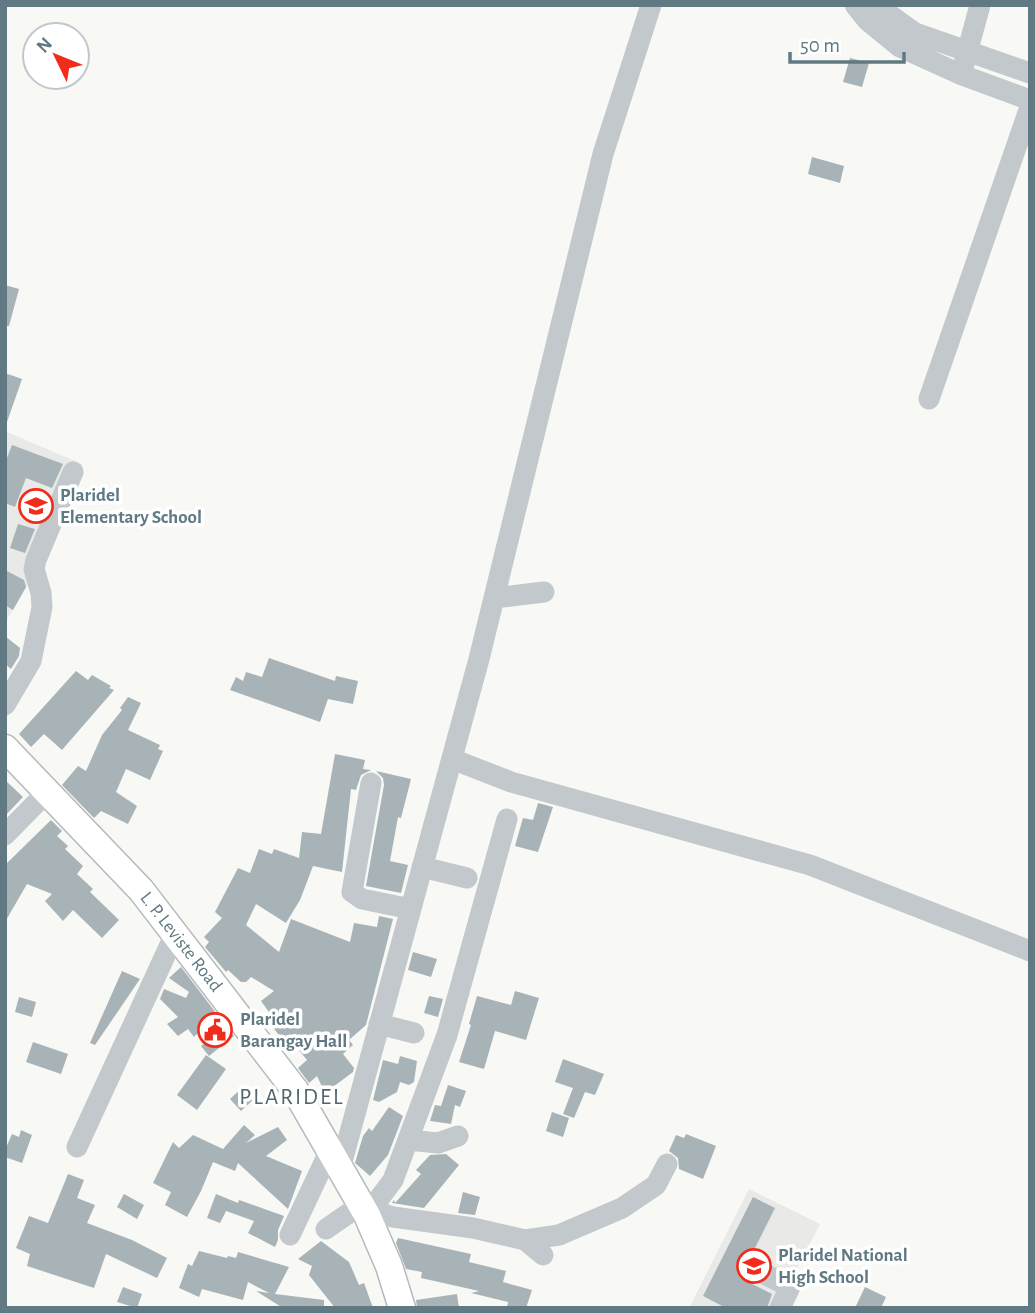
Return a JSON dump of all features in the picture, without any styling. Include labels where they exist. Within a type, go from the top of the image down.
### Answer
[{"type":"main road","name":"L. P. Leviste Road","points":[[5,748],[141,890],[295,1090],[367,1210],[402,1308]]},
{"type":"street","points":[[290,1235],[335,1160],[379,1024],[494,598],[603,154],[651,5]]},
{"type":"street","points":[[855,5],[867,20],[900,47],[962,75],[1030,100]]},
{"type":"street","points":[[876,5],[915,33],[1030,73]]},
{"type":"street","points":[[962,75],[980,5]]},
{"type":"street","points":[[929,398],[1030,107]]},
{"type":"street","points":[[5,705],[31,661],[42,607],[34,569],[73,472]]},
{"type":"street","points":[[494,598],[544,592]]},
{"type":"street","points":[[452,759],[511,782],[810,865],[1030,951]]},
{"type":"street","points":[[371,783],[352,892],[362,899],[411,909]]},
{"type":"street","points":[[5,835],[47,792]]},
{"type":"street","points":[[326,1229],[367,1210],[393,1180],[447,1035],[507,819]]},
{"type":"street","points":[[422,867],[467,878]]},
{"type":"street","points":[[77,1147],[175,934]]},
{"type":"street","points":[[379,1024],[414,1033]]},
{"type":"street","points":[[408,1140],[438,1143],[458,1136]]},
{"type":"street","points":[[367,1210],[393,1217],[473,1228],[524,1240],[559,1235],[622,1209],[656,1185],[667,1164]]},
{"type":"street","points":[[524,1240],[543,1255]]},
{"type":"street","points":[[757,1270],[790,1287],[780,1308]]},
{"type":"shaded area","name":"Plaridel Elementary School","points":[[7,432],[82,464],[50,548],[5,623]]},
{"type":"shaded area","name":"Plaridel National High School","points":[[749,1189],[820,1224],[777,1308],[689,1308]]},
{"type":"building","points":[[850,58],[869,63],[862,87],[843,82]]},
{"type":"building","points":[[812,157],[844,166],[840,183],[808,174]]},
{"type":"building","points":[[5,285],[19,289],[9,326],[5,326]]},
{"type":"building","points":[[5,373],[22,379],[7,422],[5,422]]},
{"type":"building","points":[[12,445],[63,464],[52,488],[26,478],[15,507],[5,503],[5,463]]},
{"type":"building","points":[[18,524],[35,529],[25,553],[10,548]]},
{"type":"building","points":[[5,570],[24,580],[26,587],[13,610],[5,605]]},
{"type":"building","points":[[5,636],[20,648],[19,656],[11,669],[5,664]]},
{"type":"building","points":[[269,658],[335,681],[336,676],[358,681],[353,704],[328,699],[320,722],[230,690],[236,677],[243,681],[246,672],[262,677]]},
{"type":"building","points":[[76,671],[88,680],[92,675],[114,690],[62,750],[44,734],[31,747],[19,734]]},
{"type":"building","points":[[128,697],[141,703],[128,730],[160,745],[158,749],[163,751],[150,780],[126,769],[116,792],[137,806],[128,824],[101,811],[94,818],[62,785],[78,766],[86,771],[102,735],[122,710],[120,708]]},
{"type":"building","points":[[335,754],[365,760],[363,769],[371,770],[361,775],[356,790],[351,789],[342,872],[313,866],[300,900],[286,923],[256,904],[246,925],[279,952],[291,919],[350,942],[354,923],[377,927],[379,916],[393,919],[366,1025],[349,1040],[353,1045],[343,1054],[354,1068],[353,1072],[325,1093],[317,1076],[309,1083],[298,1068],[307,1060],[290,1039],[285,1043],[264,1016],[269,1012],[261,1001],[274,991],[251,977],[246,982],[241,982],[228,970],[226,972],[205,947],[209,942],[204,937],[222,918],[215,912],[238,868],[250,873],[259,849],[272,854],[274,849],[299,858],[302,832],[321,834]]},
{"type":"building","points":[[376,771],[411,779],[401,818],[398,817],[390,861],[408,865],[401,893],[366,886],[384,785],[383,778]]},
{"type":"building","points":[[5,780],[23,797],[5,816]]},
{"type":"building","points":[[538,803],[553,807],[538,852],[515,846],[523,818],[533,820]]},
{"type":"building","points":[[51,820],[62,831],[57,836],[68,846],[65,849],[83,866],[77,874],[93,889],[90,892],[119,920],[102,938],[73,910],[63,921],[45,901],[52,894],[27,884],[5,922],[5,865]]},
{"type":"building","points":[[413,952],[437,959],[431,977],[408,970]]},
{"type":"building","points":[[181,967],[216,1013],[194,1037],[188,1029],[178,1036],[167,1024],[178,1017],[160,999],[164,989],[186,998],[189,992],[169,978]]},
{"type":"building","points":[[122,971],[140,979],[95,1045],[90,1043]]},
{"type":"building","points":[[515,991],[539,998],[526,1040],[495,1031],[484,1069],[459,1062],[477,996],[511,1005]]},
{"type":"building","points":[[429,996],[443,999],[438,1017],[424,1013]]},
{"type":"building","points":[[19,997],[36,1002],[32,1017],[15,1012]]},
{"type":"building","points":[[226,1027],[234,1036],[209,1056],[201,1046]]},
{"type":"building","points":[[33,1042],[68,1054],[61,1074],[26,1062]]},
{"type":"building","points":[[206,1055],[226,1069],[197,1110],[177,1095]]},
{"type":"building","points":[[400,1056],[417,1061],[414,1082],[409,1085],[400,1082],[397,1092],[379,1102],[373,1100],[383,1060],[398,1064]]},
{"type":"building","points":[[563,1059],[604,1074],[595,1095],[585,1092],[574,1118],[563,1114],[573,1088],[555,1082]]},
{"type":"building","points":[[448,1085],[466,1091],[460,1107],[455,1105],[451,1124],[430,1121],[435,1105],[441,1106]]},
{"type":"building","points":[[243,1087],[254,1099],[241,1111],[230,1099]]},
{"type":"building","points":[[389,1107],[403,1116],[388,1155],[370,1176],[355,1163],[363,1136],[369,1128],[372,1131]]},
{"type":"building","points":[[552,1112],[569,1118],[563,1137],[546,1131]]},
{"type":"building","points":[[244,1125],[255,1135],[246,1143],[278,1127],[287,1140],[266,1156],[302,1171],[288,1209],[238,1163],[235,1171],[213,1162],[187,1217],[165,1205],[171,1192],[153,1183],[173,1142],[179,1148],[193,1135],[223,1149]]},
{"type":"building","points":[[21,1130],[32,1135],[22,1163],[5,1157],[12,1134],[19,1137]]},
{"type":"building","points":[[686,1134],[716,1146],[703,1179],[679,1169],[678,1158],[669,1151],[676,1135],[684,1138]]},
{"type":"building","points":[[446,1154],[459,1165],[424,1208],[392,1203],[394,1200],[395,1203],[421,1174],[416,1170],[430,1155]]},
{"type":"building","points":[[68,1174],[84,1180],[77,1198],[95,1205],[87,1223],[132,1240],[167,1258],[157,1278],[106,1254],[94,1288],[27,1266],[30,1254],[16,1248],[29,1216],[48,1223]]},
{"type":"building","points":[[463,1192],[480,1197],[475,1215],[458,1213]]},
{"type":"building","points":[[124,1194],[144,1205],[137,1219],[117,1207]]},
{"type":"building","points":[[216,1194],[284,1216],[275,1247],[248,1233],[254,1221],[226,1211],[220,1223],[207,1218]]},
{"type":"building","points":[[753,1197],[775,1208],[740,1278],[772,1294],[767,1308],[726,1308],[703,1296]]},
{"type":"building","points":[[398,1238],[471,1254],[469,1262],[506,1271],[503,1282],[532,1290],[526,1308],[507,1308],[508,1302],[471,1293],[479,1291],[421,1278],[422,1272],[406,1269],[396,1243]]},
{"type":"building","points":[[321,1241],[349,1262],[359,1285],[364,1283],[373,1308],[335,1308],[309,1275],[312,1266],[298,1259]]},
{"type":"building","points":[[199,1251],[227,1258],[236,1258],[238,1252],[289,1267],[275,1294],[324,1300],[324,1308],[283,1308],[256,1291],[269,1293],[248,1282],[243,1300],[202,1289],[199,1297],[179,1288],[188,1264],[192,1266]]},
{"type":"building","points":[[123,1287],[142,1294],[137,1308],[117,1302]]},
{"type":"building","points":[[865,1287],[886,1297],[881,1308],[855,1308]]},
{"type":"building","points":[[457,1294],[459,1308],[417,1308],[416,1300]]},
{"type":"place","name":"Plaridel Elementary School","points":[[36,506]]},
{"type":"place","name":"Plaridel Barangay Hall","points":[[215,1030]]},
{"type":"place","name":"Plaridel National High School","points":[[754,1266]]},
{"type":"district","name":"PLARIDEL","points":[[292,1097]]}]
